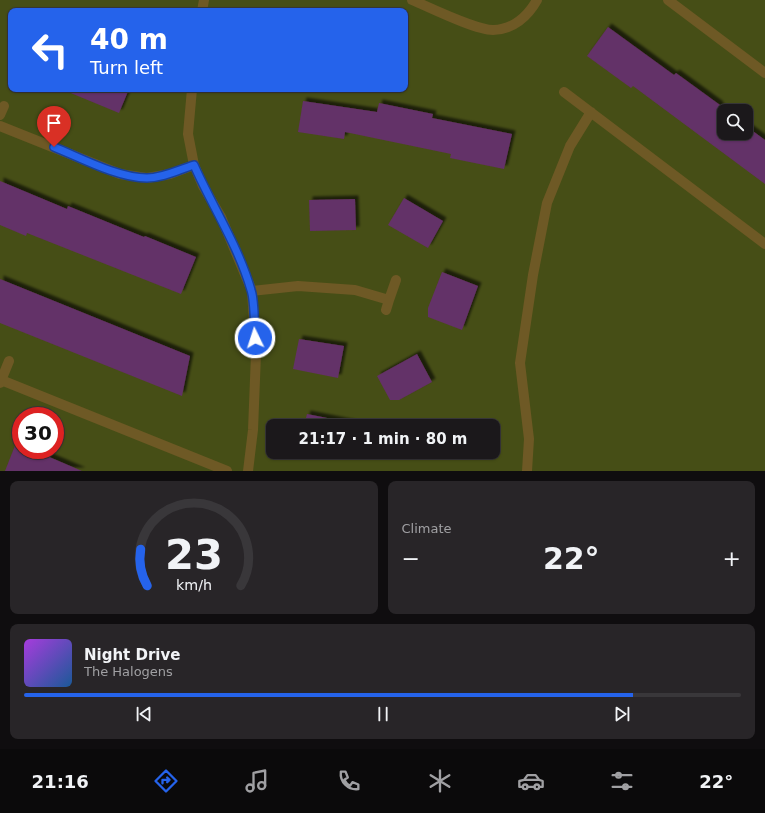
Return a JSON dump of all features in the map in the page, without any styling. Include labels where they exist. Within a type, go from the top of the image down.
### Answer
[{"type":"street","points":[[412,0],[471,24],[493,30],[521,21],[533,8],[537,0]]},
{"type":"street","points":[[668,0],[765,73]]},
{"type":"street","points":[[192,92],[188,134],[194,165],[203,186],[221,217],[252,291],[256,354],[253,430],[248,471]]},
{"type":"street","points":[[564,92],[765,244]]},
{"type":"street","points":[[0,115],[4,106]]},
{"type":"street","points":[[527,471],[529,439],[520,363],[533,275],[547,203],[570,146],[591,112]]},
{"type":"street","points":[[0,126],[120,174],[147,178],[170,174],[194,165]]},
{"type":"street","points":[[386,310],[396,280]]},
{"type":"street","points":[[252,291],[298,286],[355,290],[389,300]]},
{"type":"street","points":[[8,361],[1,382],[227,471]]},
{"type":"green space","points":[[0,0],[765,0],[765,471],[0,471]]},
{"type":"building","points":[[608,27],[674,75],[676,73],[719,104],[717,104],[717,140],[753,140],[753,131],[765,140],[765,184],[633,86],[631,88],[587,56]]},
{"type":"building","points":[[68,92],[128,92],[119,113]]},
{"type":"building","points":[[303,101],[377,112],[379,103],[433,114],[432,118],[512,134],[504,169],[450,158],[451,154],[345,132],[344,139],[298,132]]},
{"type":"building","points":[[0,181],[67,209],[68,206],[196,257],[181,294],[27,233],[26,236],[0,225]]},
{"type":"building","points":[[404,198],[443,221],[428,248],[388,225]]},
{"type":"building","points":[[355,199],[356,230],[310,231],[309,200]]},
{"type":"building","points":[[442,272],[478,286],[462,330],[428,317],[428,308]]},
{"type":"building","points":[[0,279],[190,356],[182,396],[0,323]]},
{"type":"building","points":[[299,339],[344,346],[338,378],[293,369]]},
{"type":"building","points":[[417,354],[432,382],[399,400],[390,400],[377,376]]},
{"type":"building","points":[[307,414],[332,419],[306,419]]},
{"type":"building","points":[[12,453],[12,459],[54,459],[82,471],[5,471]]},
{"type":"route","points":[[54,147],[120,174],[147,178],[170,174],[194,165],[203,186],[221,217],[252,291],[255,338]]}]
